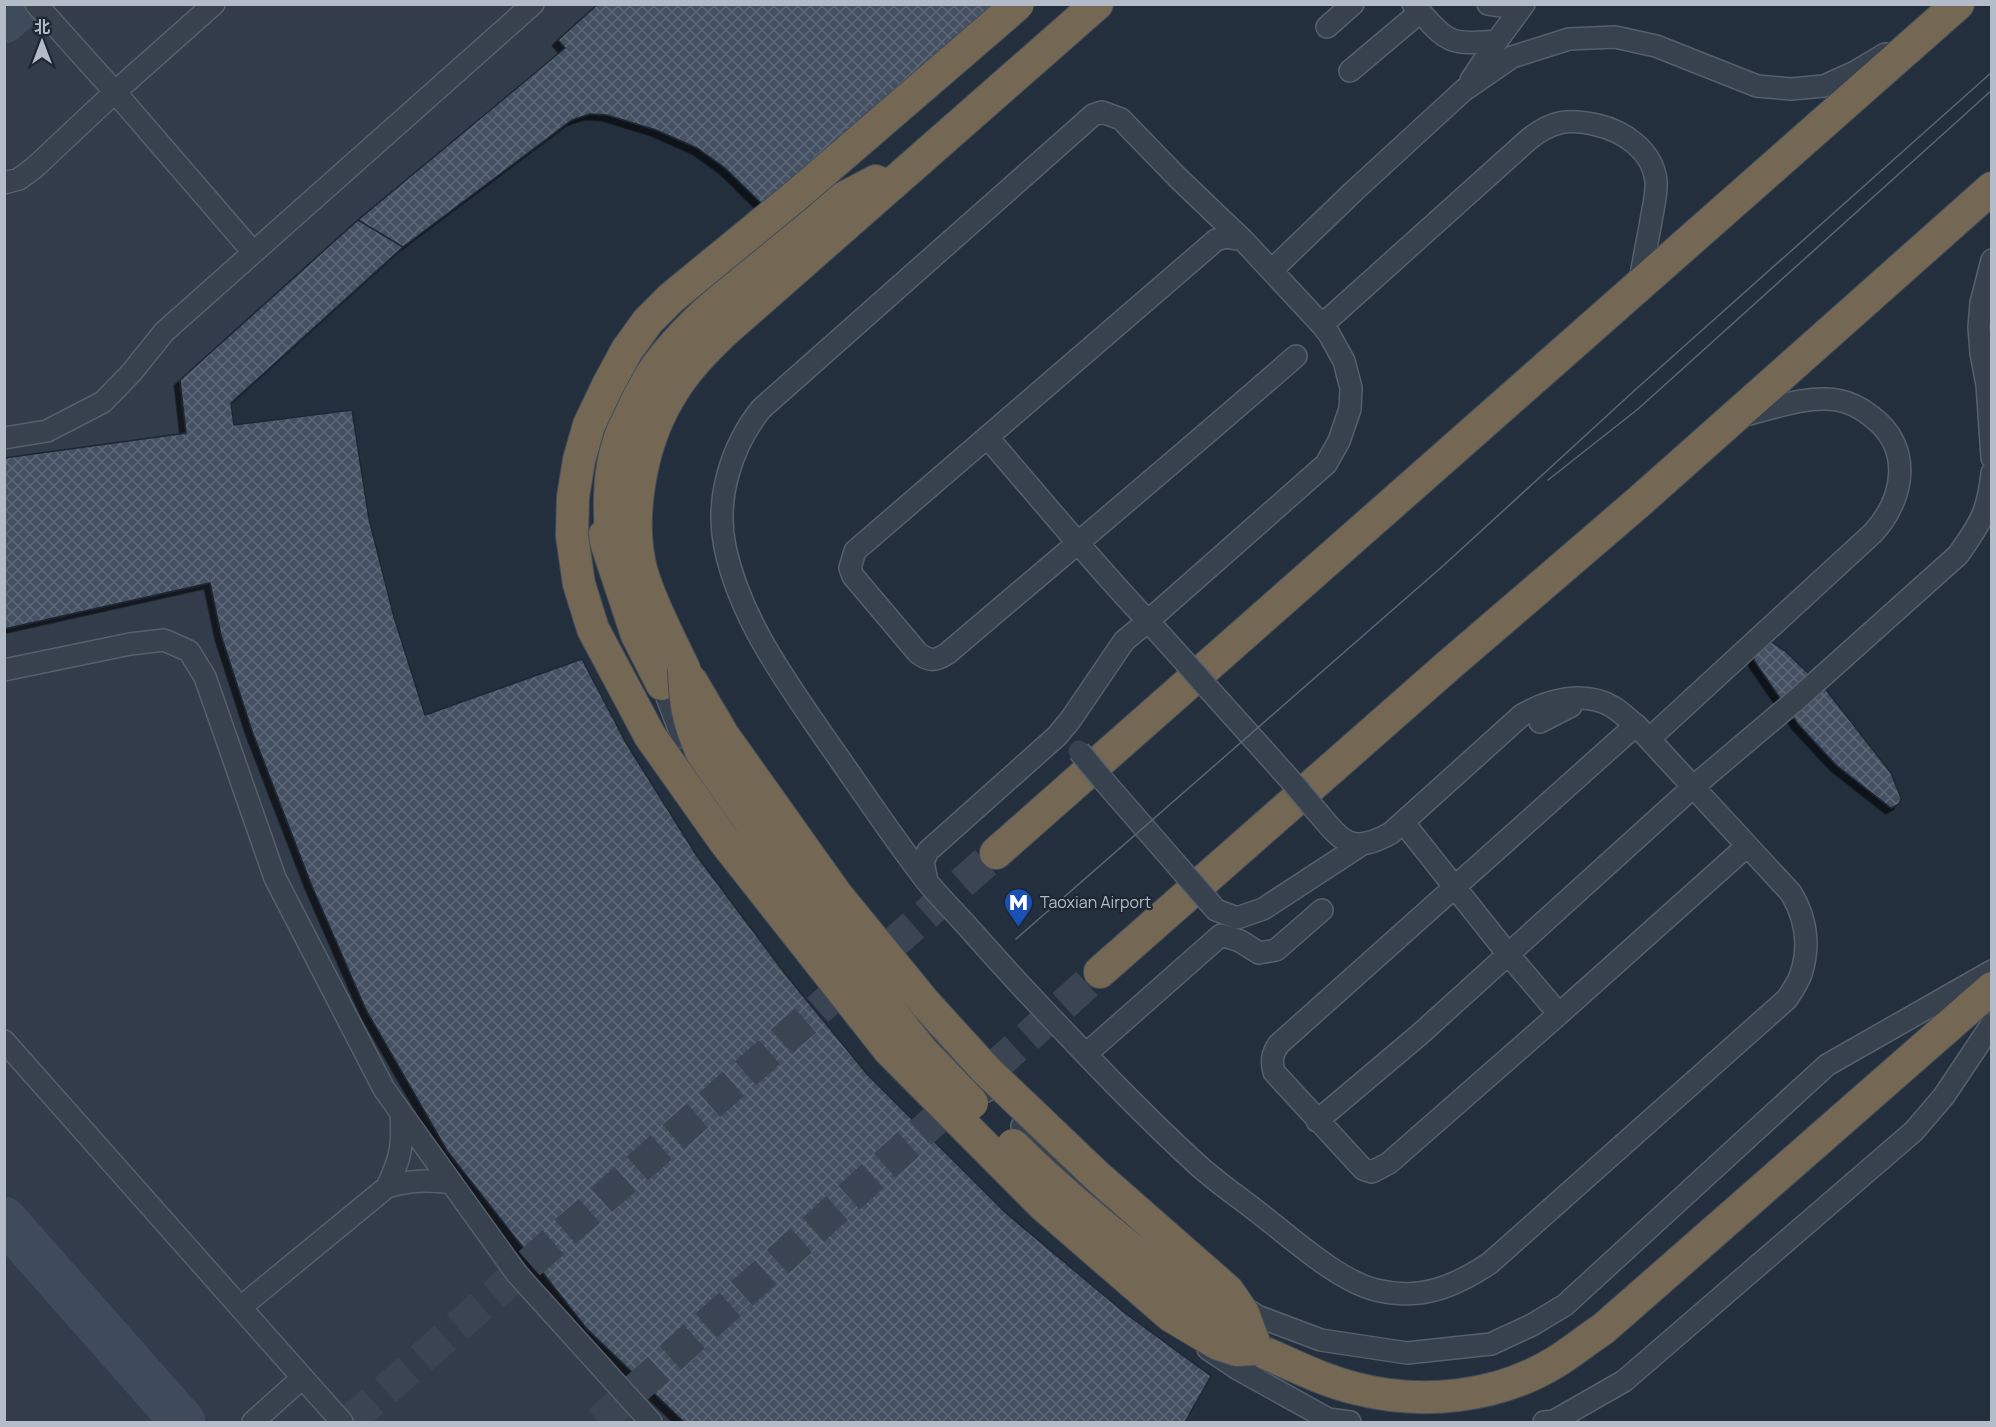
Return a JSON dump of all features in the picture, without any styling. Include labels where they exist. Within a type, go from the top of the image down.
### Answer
[{"type":"highway","points":[[1018,4],[799,193],[671,297],[648,321],[627,350],[589,425],[574,488],[572,536],[579,584],[593,629],[650,736],[725,842],[897,1058],[1044,1206],[1171,1316],[1218,1344],[1237,1350],[1256,1349],[1357,1389],[1391,1396],[1426,1399],[1492,1389],[1525,1376],[1553,1364],[1603,1329],[1992,988]]},
{"type":"highway","points":[[673,676],[641,570],[637,514],[645,454],[669,396],[694,362],[726,330],[1097,4]]},
{"type":"highway","points":[[996,853],[1948,13]]},
{"type":"highway","points":[[612,555],[610,499],[611,474],[616,450],[635,400],[650,374],[672,345],[699,317],[818,214],[934,148]]},
{"type":"highway","points":[[1100,972],[1449,665],[1641,500],[1992,188]]},
{"type":"highway","points":[[627,350],[604,427],[601,484],[602,530],[637,635],[723,735],[830,885],[925,1002],[987,1071],[1097,1176],[1228,1291],[1243,1313],[1256,1349]]},
{"type":"street","points":[[36,4],[116,92],[253,252]]},
{"type":"street","points":[[4,183],[19,179],[34,168],[214,4]]},
{"type":"street","points":[[4,438],[47,431],[103,402],[132,372],[164,332],[533,4]]},
{"type":"street","points":[[1327,27],[1353,4]]},
{"type":"street","points":[[1488,4],[1502,6],[1508,4]]},
{"type":"street","points":[[1464,90],[1524,4]]},
{"type":"street","points":[[1350,71],[1416,8],[1434,28],[1456,42],[1467,44],[1497,40]]},
{"type":"street","points":[[1272,270],[1464,90],[1512,57],[1569,39],[1615,37],[1656,46],[1757,86],[1791,89],[1824,86],[1855,72],[1948,13]]},
{"type":"street","points":[[927,881],[923,862],[928,852],[1061,731],[1124,641],[1326,464],[1339,441],[1350,409],[1351,388],[1344,361],[1322,325],[1243,240],[1121,119],[1102,112],[1093,115],[761,409],[741,439],[728,476],[723,514],[725,548],[743,602],[793,691],[927,881],[1086,1054],[1200,1167],[1314,1256],[1347,1277],[1374,1290],[1404,1294],[1436,1290],[1465,1280],[1490,1263],[1787,999],[1801,976],[1806,931],[1801,910],[1791,893],[1642,732],[1612,706],[1590,700],[1566,698],[1540,705],[1522,715],[1403,822],[1383,837],[1361,845],[1263,909],[1237,918],[1216,910],[1209,903],[1061,731]]},
{"type":"street","points":[[1322,325],[1528,140],[1549,125],[1560,122],[1585,122],[1613,130],[1636,143],[1650,162],[1656,183],[1655,198],[1639,286]]},
{"type":"street","points":[[1243,240],[1226,237],[1216,240],[987,437],[855,551],[850,568],[853,576],[918,653],[927,660],[938,660],[1296,356]]},
{"type":"street","points":[[1992,260],[1981,303],[1979,327],[1987,385],[1992,458]]},
{"type":"street","points":[[1734,418],[1810,400],[1840,401],[1852,405],[1877,420],[1890,435],[1895,446],[1900,479],[1891,511],[1874,533],[1642,732],[1455,888],[1279,1044],[1272,1054],[1271,1062],[1274,1072],[1363,1169],[1372,1172],[1381,1168],[1559,1014],[1747,846]]},
{"type":"street","points":[[987,437],[1313,807],[1345,841],[1361,845]]},
{"type":"street","points":[[1317,1121],[1419,1035],[1693,787],[1814,685],[1958,555],[1977,528],[1989,501],[1992,473]]},
{"type":"street","points":[[4,670],[130,644],[164,640],[189,651],[205,677],[275,878],[384,1089],[517,1274],[651,1422]]},
{"type":"street","points":[[673,676],[940,1047],[1117,1218],[1257,1316],[1321,1340],[1407,1353],[1491,1344],[1533,1325],[1565,1305],[1827,1065],[1992,971]]},
{"type":"street","points":[[673,676],[680,735],[709,789],[799,924],[917,1085],[1059,1229],[1183,1332],[1238,1369],[1328,1419],[1350,1422]]},
{"type":"street","points":[[1540,722],[1562,709],[1590,700]]},
{"type":"street","points":[[1403,822],[1559,1014]]},
{"type":"street","points":[[1086,1054],[1221,935],[1240,941],[1258,953],[1276,950],[1322,910]]},
{"type":"street","points":[[1544,1422],[1554,1421],[1624,1381],[1914,1131],[1944,1095],[1992,1024]]},
{"type":"street","points":[[4,1041],[342,1422]]},
{"type":"street","points":[[387,1187],[399,1162],[403,1139],[402,1114]]},
{"type":"street","points":[[241,1307],[387,1187],[404,1181],[424,1179],[452,1183]]},
{"type":"street","points":[[253,1422],[302,1378]]},
{"type":"shaded area","points":[[4,5],[997,5],[766,208],[725,168],[697,148],[656,130],[607,115],[590,114],[572,120],[403,247],[231,402],[234,425],[352,410],[369,519],[394,617],[425,715],[582,659],[626,743],[697,856],[786,975],[867,1074],[1006,1213],[1125,1313],[1211,1376],[1185,1422],[5,1422]]},
{"type":"building","points":[[598,4],[997,4],[766,208],[725,168],[697,148],[656,130],[607,115],[590,114],[572,120],[403,247],[358,220],[565,48],[558,40]]},
{"type":"building","points":[[358,220],[403,247],[231,403],[234,425],[352,410],[369,519],[394,617],[425,715],[582,659],[626,743],[697,856],[786,975],[867,1074],[1006,1213],[1125,1313],[1211,1376],[1185,1422],[684,1422],[587,1329],[448,1152],[366,1010],[311,884],[252,731],[221,635],[210,583],[4,629],[4,458],[186,433],[180,380]]},
{"type":"building","points":[[1755,631],[1785,651],[1827,691],[1891,773],[1901,798],[1899,804],[1891,808],[1836,765],[1798,724],[1755,662],[1746,638],[1747,633]]},
{"type":"taxiway","points":[[4,21],[23,4]]},
{"type":"taxiway","points":[[4,1219],[183,1422]]},
{"type":"tunnel","points":[[349,1422],[996,853]]},
{"type":"tunnel","points":[[599,1422],[1100,972]]},
{"type":"tram line","points":[[1016,939],[1444,565],[1635,390],[1992,72]]},
{"type":"tram line","points":[[1548,480],[1638,409],[1992,90]]},
{"type":"place","name":"Taoxian Airport","points":[[1019,928]]}]
